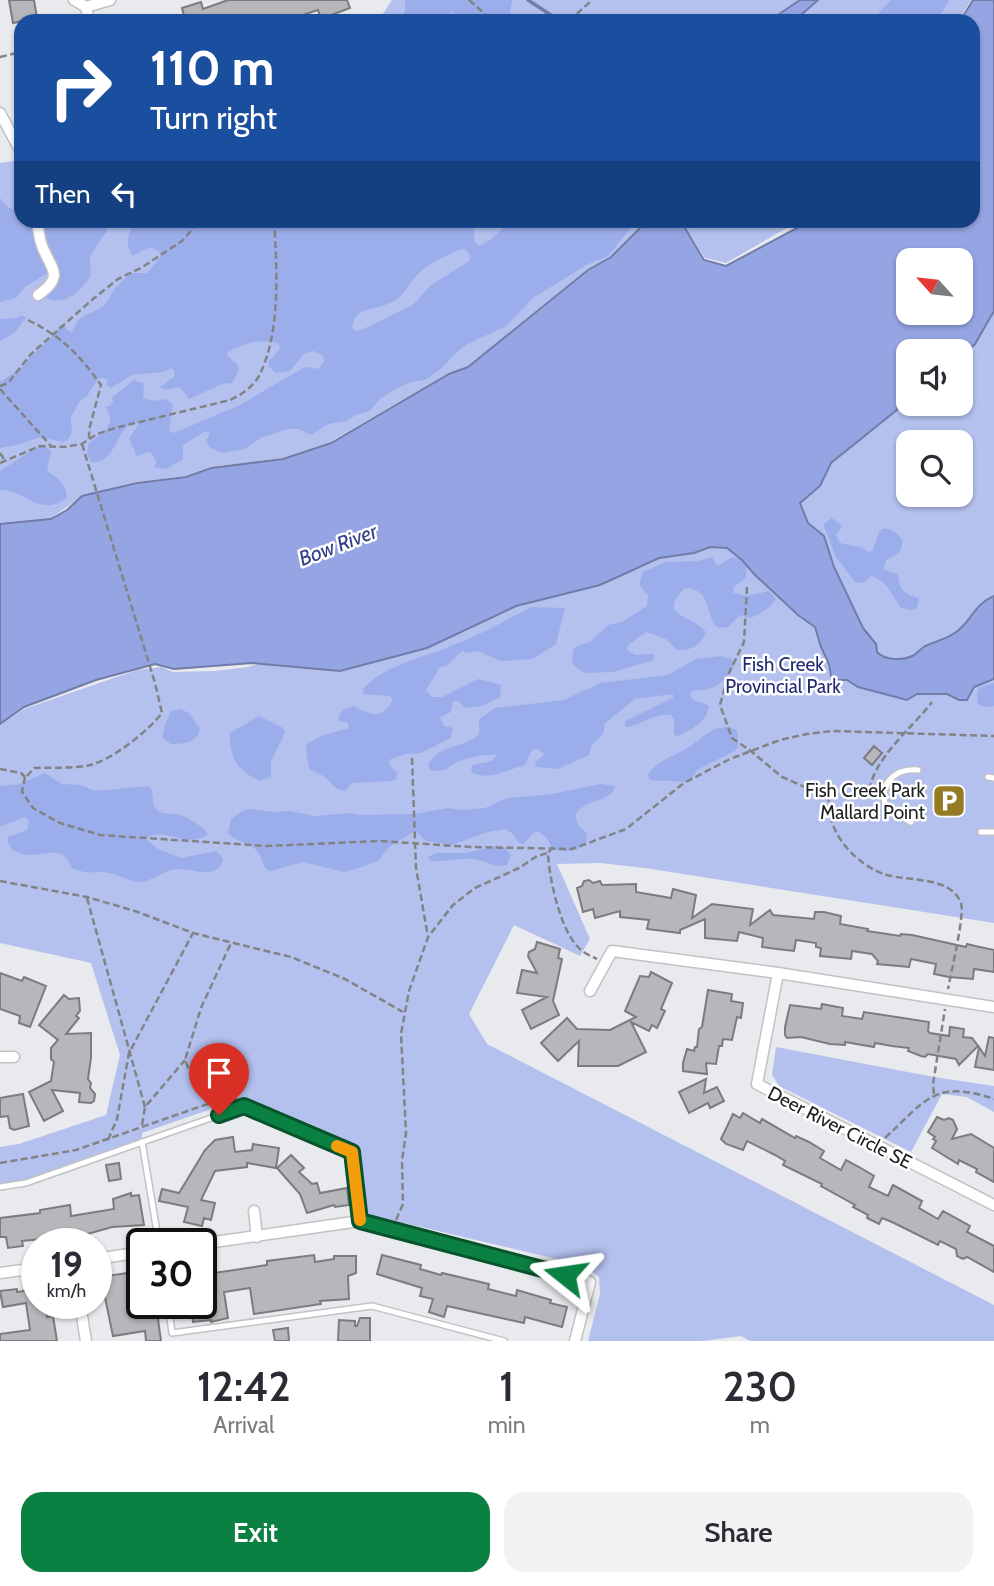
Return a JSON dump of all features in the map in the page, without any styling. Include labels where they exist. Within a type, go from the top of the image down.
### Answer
[{"type":"street","points":[[74,0],[86,7],[110,0]]},
{"type":"street","points":[[86,7],[88,14]]},
{"type":"street","points":[[0,113],[14,139]]},
{"type":"street","points":[[38,228],[41,243],[54,267],[54,277],[51,286],[38,295]]},
{"type":"street","points":[[590,991],[612,951],[778,973],[994,1007]]},
{"type":"street","name":"Deer River Circle SE","points":[[778,973],[757,1084],[994,1205]]},
{"type":"street","points":[[0,1057],[14,1057]]},
{"type":"street","points":[[254,1211],[257,1237]]},
{"type":"street","points":[[217,1242],[360,1221],[590,1282],[575,1341]]},
{"type":"street","points":[[0,1273],[21,1270]]},
{"type":"street","points":[[82,1319],[86,1341]]},
{"type":"lane","points":[[911,822],[887,809],[885,789],[887,782],[897,773],[918,770]]},
{"type":"lane","points":[[981,832],[994,832]]},
{"type":"lane","points":[[0,1187],[26,1183],[244,1106],[352,1152],[360,1221]]},
{"type":"lane","points":[[142,1142],[156,1228]]},
{"type":"lane","points":[[170,1319],[172,1333],[372,1306],[504,1341]]},
{"type":"path","points":[[469,0],[485,14]]},
{"type":"path","points":[[574,14],[592,0]]},
{"type":"path","points":[[51,446],[0,387],[19,372],[31,354],[118,279],[141,268],[182,241],[194,228]]},
{"type":"path","points":[[0,463],[40,446],[82,444],[115,428],[230,400],[246,392],[258,377],[271,341],[276,261],[274,228]]},
{"type":"path","points":[[28,320],[54,334],[78,354],[100,385],[89,439]]},
{"type":"path","points":[[82,444],[162,713],[155,722],[101,761],[80,767],[34,768],[25,777],[22,792],[33,808],[60,823],[100,835],[268,846],[380,841],[471,847],[572,849],[618,833],[684,783],[780,740],[820,732],[994,736]]},
{"type":"path","points":[[0,453],[5,461]]},
{"type":"path","points":[[747,587],[744,642],[729,673],[720,705],[732,738],[790,781],[828,795],[885,789]]},
{"type":"path","points":[[870,791],[876,771],[932,702]]},
{"type":"path","points":[[412,758],[416,868],[428,937]]},
{"type":"path","points":[[0,769],[21,773],[25,777]]},
{"type":"path","points":[[828,795],[831,821],[841,842],[866,865],[885,874],[936,884],[954,891],[962,906],[960,918]]},
{"type":"path","points":[[391,1229],[399,1216],[404,1182],[402,1161],[406,1133],[401,1034],[403,1012],[428,937],[453,905],[475,888],[548,853],[552,848]]},
{"type":"path","points":[[548,853],[556,898],[573,940],[584,952],[605,963]]},
{"type":"path","points":[[0,881],[87,897],[135,911],[193,933],[291,957],[345,979],[403,1012]]},
{"type":"path","points":[[87,897],[145,1107],[142,1127]]},
{"type":"path","points":[[108,1140],[117,1119],[129,1053],[193,933]]},
{"type":"path","points":[[145,1107],[185,1060],[201,1008],[230,943]]},
{"type":"path","points":[[185,1060],[194,1079],[203,1088],[233,1097],[244,1106]]},
{"type":"path","points":[[881,1148],[885,1138],[934,1094],[951,1090],[974,1092],[994,1099]]},
{"type":"path","points":[[0,1163],[76,1150],[233,1097]]},
{"type":"green space","points":[[392,0],[971,0],[962,14],[383,14]]},
{"type":"green space","points":[[14,161],[14,228],[638,228],[611,256],[588,269],[467,367],[449,373],[330,442],[283,458],[210,467],[186,476],[136,482],[82,496],[50,519],[3,524],[0,523],[0,163]]},
{"type":"green space","name":"Fish Creek Provincial Park","points":[[994,220],[994,923],[645,868],[600,863],[557,864],[590,939],[580,956],[514,925],[469,1014],[487,1044],[994,1305],[994,1341],[750,1341],[741,1336],[703,1341],[588,1341],[600,1294],[599,1277],[586,1266],[366,1214],[357,1147],[243,1098],[142,1133],[142,1142],[26,1183],[0,1187],[0,1147],[19,1144],[106,1115],[120,1055],[91,963],[0,943],[0,725],[24,709],[137,670],[162,667],[173,672],[215,671],[248,667],[288,655],[896,320],[896,326],[973,326],[971,248]]},
{"type":"green space","points":[[686,228],[787,228],[726,263],[705,258]]},
{"type":"green space","points":[[776,1047],[994,1086],[994,1112],[967,1097],[942,1094],[911,1152],[779,1086],[772,1075]]},
{"type":"shaded area","points":[[405,0],[512,0],[510,14],[454,14],[452,11],[448,14],[404,14]]},
{"type":"shaded area","points":[[891,0],[949,0],[940,14],[878,14]]},
{"type":"shaded area","points":[[0,198],[14,210],[14,228],[108,228],[90,256],[91,275],[77,292],[59,300],[45,297],[50,277],[46,274],[25,287],[16,298],[0,302]]},
{"type":"shaded area","points":[[132,228],[474,228],[475,242],[479,246],[504,228],[630,228],[608,256],[586,265],[533,298],[506,326],[466,345],[425,380],[411,382],[392,391],[380,399],[370,411],[347,421],[328,424],[311,435],[298,429],[288,429],[260,438],[245,449],[222,453],[209,447],[206,440],[209,431],[204,432],[183,445],[183,459],[166,469],[154,467],[157,462],[151,453],[146,452],[137,457],[129,438],[139,424],[135,422],[123,431],[106,457],[91,462],[87,453],[89,443],[104,432],[110,423],[105,407],[110,406],[112,397],[134,380],[144,384],[143,398],[154,401],[165,399],[173,404],[169,431],[174,433],[240,405],[303,368],[319,369],[324,361],[323,356],[314,351],[305,353],[290,371],[276,373],[268,366],[280,349],[279,344],[259,341],[228,352],[227,356],[238,365],[239,370],[232,383],[222,384],[189,399],[180,387],[165,390],[160,387],[174,377],[172,368],[163,372],[132,375],[111,388],[107,385],[107,379],[99,378],[71,417],[72,432],[68,440],[63,442],[40,437],[0,448],[0,382],[24,366],[55,334],[60,325],[72,332],[79,319],[104,306],[115,288],[131,273],[147,273],[161,256],[159,251],[150,247],[133,256],[128,242]],"holes":[[[464,248],[471,256],[469,261],[431,285],[413,305],[361,330],[352,328],[360,313],[398,299],[420,272],[447,255]]]},
{"type":"shaded area","points":[[22,315],[26,318],[14,333],[0,341],[0,319]]},
{"type":"shaded area","points":[[44,445],[51,451],[47,471],[64,486],[66,499],[56,504],[40,504],[0,490],[0,471],[38,446]]},
{"type":"shaded area","points":[[832,518],[842,526],[836,535],[840,543],[860,547],[869,552],[873,550],[882,529],[892,530],[899,536],[903,541],[900,552],[886,560],[884,569],[898,575],[904,591],[919,598],[917,608],[901,608],[889,589],[877,578],[871,576],[863,583],[855,582],[836,557],[823,524]]},
{"type":"shaded area","points":[[712,557],[717,566],[734,558],[747,563],[746,578],[734,587],[733,593],[747,596],[769,591],[776,599],[757,615],[750,618],[740,615],[728,627],[718,628],[700,593],[685,588],[677,597],[675,610],[706,632],[694,647],[677,650],[666,639],[646,632],[628,645],[627,650],[635,655],[654,654],[654,660],[613,672],[584,673],[572,664],[573,650],[577,646],[590,642],[608,625],[622,622],[647,606],[648,595],[639,585],[643,572],[666,562],[698,561]]},
{"type":"shaded area","points":[[531,607],[565,608],[556,644],[533,659],[500,661],[478,651],[462,651],[446,666],[440,667],[426,690],[432,697],[442,697],[478,679],[501,685],[500,697],[483,706],[466,708],[458,701],[453,701],[451,712],[440,717],[444,726],[453,728],[451,738],[421,753],[405,754],[389,760],[397,773],[396,779],[352,783],[345,791],[336,788],[309,769],[307,744],[321,736],[349,728],[348,723],[338,721],[342,711],[353,706],[375,714],[389,707],[393,700],[390,696],[363,694],[363,689],[372,681],[393,668],[472,637]]},
{"type":"shaded area","points":[[721,656],[731,659],[734,663],[732,669],[719,684],[694,690],[690,694],[692,699],[709,706],[702,721],[679,736],[674,735],[674,720],[671,715],[625,727],[625,722],[629,719],[673,698],[673,694],[635,699],[605,723],[603,734],[592,745],[589,755],[558,769],[536,767],[535,762],[545,754],[537,749],[532,750],[525,765],[490,775],[476,774],[471,771],[472,766],[488,762],[497,755],[462,760],[440,771],[430,769],[428,765],[438,753],[479,734],[479,719],[495,708],[564,700],[600,683],[668,675],[696,659]]},
{"type":"shaded area","points":[[994,683],[994,706],[984,707],[978,704],[979,688]]},
{"type":"shaded area","points":[[180,709],[189,713],[200,729],[193,740],[171,744],[162,738],[165,724],[171,711]]},
{"type":"shaded area","points":[[259,716],[283,728],[285,733],[271,761],[271,777],[260,781],[236,763],[230,742],[230,733]]},
{"type":"shaded area","points":[[728,727],[737,730],[738,747],[735,751],[697,770],[687,782],[650,780],[648,775],[661,762],[713,730]]},
{"type":"shaded area","points":[[45,773],[62,784],[81,785],[95,791],[149,786],[158,811],[187,818],[208,834],[192,840],[159,835],[146,839],[158,849],[181,858],[216,851],[223,858],[221,865],[211,872],[173,869],[146,881],[136,882],[109,873],[72,868],[64,856],[59,854],[26,855],[12,850],[7,841],[8,837],[27,830],[29,821],[25,817],[0,827],[0,786],[20,784]]},
{"type":"shaded area","points":[[601,784],[615,786],[613,792],[579,810],[575,816],[579,826],[587,833],[586,844],[569,851],[551,847],[547,838],[539,832],[534,832],[524,844],[519,843],[506,829],[488,832],[452,845],[426,841],[413,832],[389,847],[379,860],[359,868],[344,872],[303,862],[270,871],[265,868],[254,848],[228,833],[231,819],[249,809],[290,811],[315,816],[351,813],[415,814],[448,808],[485,808],[507,798],[552,794]]},
{"type":"shaded area","points":[[495,846],[505,848],[511,855],[507,865],[498,866],[473,859],[431,861],[428,857],[436,853],[466,853]]},
{"type":"water","points":[[800,0],[818,0],[802,14],[779,14]]},
{"type":"water","name":"Bow River","points":[[973,0],[994,0],[994,311],[973,346],[973,339],[896,339],[896,411],[831,463],[820,486],[800,503],[808,523],[824,536],[834,567],[863,628],[876,644],[877,652],[884,657],[908,658],[925,646],[950,636],[963,626],[980,605],[994,596],[994,679],[974,687],[967,700],[959,700],[947,694],[917,694],[907,700],[858,687],[847,680],[835,680],[831,676],[815,627],[798,615],[727,548],[710,547],[694,553],[659,558],[600,585],[516,606],[427,648],[340,671],[252,663],[174,669],[155,664],[96,680],[24,707],[0,724],[0,524],[51,519],[67,510],[82,496],[137,483],[186,477],[211,468],[283,459],[331,443],[449,374],[468,367],[588,270],[611,257],[640,228],[685,228],[704,260],[726,266],[797,228],[980,228],[980,14],[964,14]]},
{"type":"building","points":[[9,0],[34,0],[36,14],[14,14],[13,23]]},
{"type":"building","points":[[228,0],[347,0],[350,8],[334,14],[319,14],[318,10],[305,14],[183,14],[182,8],[201,2],[203,9]]},
{"type":"building","points":[[874,746],[882,753],[872,765],[864,758]]},
{"type":"building","points":[[589,880],[593,883],[600,881],[602,885],[636,884],[636,892],[671,898],[673,889],[696,895],[692,918],[712,904],[753,909],[750,925],[770,910],[773,915],[814,919],[815,912],[824,912],[841,916],[840,924],[868,929],[867,931],[912,935],[994,950],[994,972],[974,969],[973,979],[949,977],[934,974],[936,964],[911,959],[909,967],[877,964],[878,961],[872,954],[852,951],[851,959],[820,956],[821,948],[816,947],[816,943],[796,940],[794,951],[762,947],[763,938],[739,932],[737,941],[705,938],[705,919],[680,930],[680,933],[647,929],[649,920],[620,917],[620,911],[595,918],[593,909],[583,912],[577,888]]},
{"type":"building","points":[[537,942],[560,949],[558,958],[562,959],[553,1001],[559,1015],[531,1029],[522,1010],[547,997],[517,993],[522,970],[537,973],[528,956],[529,952],[535,949]]},
{"type":"building","points":[[651,972],[672,983],[661,1009],[665,1011],[657,1028],[652,1025],[649,1031],[631,1022],[646,1052],[618,1066],[578,1066],[579,1041],[558,1061],[541,1043],[567,1018],[577,1029],[610,1030],[636,1017],[625,1011],[640,976],[649,977]]},
{"type":"building","points":[[0,973],[22,981],[24,977],[46,986],[30,1027],[19,1023],[20,1016],[0,1009]]},
{"type":"building","points":[[708,990],[732,994],[731,1001],[743,1003],[741,1018],[737,1017],[732,1040],[723,1039],[722,1046],[719,1046],[716,1064],[706,1063],[707,1074],[683,1071],[687,1049],[694,1051],[697,1047]]},
{"type":"building","points":[[64,995],[69,999],[79,998],[80,1011],[76,1016],[79,1018],[66,1034],[91,1033],[88,1079],[95,1094],[94,1101],[79,1102],[80,1093],[52,1090],[63,1111],[44,1121],[29,1092],[51,1081],[54,1062],[51,1059],[51,1048],[58,1040],[39,1025]]},
{"type":"building","points":[[822,1004],[843,1008],[842,1016],[862,1019],[864,1012],[929,1022],[930,1033],[949,1036],[950,1027],[964,1029],[963,1037],[972,1038],[978,1046],[959,1065],[956,1059],[928,1054],[925,1057],[908,1051],[909,1048],[875,1043],[874,1047],[845,1042],[845,1045],[830,1044],[801,1037],[787,1038],[785,1027],[790,1005],[821,1009]]},
{"type":"building","points":[[989,1037],[994,1038],[994,1070],[975,1067],[979,1047],[985,1056]]},
{"type":"building","points":[[706,1079],[704,1093],[717,1087],[724,1101],[710,1108],[708,1103],[689,1113],[679,1092]]},
{"type":"building","points":[[23,1094],[29,1126],[14,1130],[10,1128],[8,1116],[0,1117],[0,1098]]},
{"type":"building","points":[[743,1113],[760,1123],[762,1119],[795,1138],[796,1136],[809,1142],[824,1151],[820,1158],[841,1170],[846,1160],[859,1167],[874,1176],[869,1187],[888,1196],[893,1185],[922,1201],[919,1208],[938,1219],[943,1211],[970,1226],[967,1232],[994,1246],[994,1272],[967,1257],[963,1259],[957,1256],[956,1249],[940,1241],[938,1245],[882,1218],[879,1224],[867,1218],[868,1215],[853,1207],[855,1205],[821,1186],[822,1184],[783,1165],[785,1161],[747,1141],[743,1150],[726,1144],[721,1139],[733,1114],[740,1118]]},
{"type":"building","points":[[937,1117],[953,1120],[957,1129],[952,1139],[971,1134],[994,1148],[994,1182],[976,1172],[977,1169],[959,1160],[958,1164],[932,1148],[935,1137],[928,1132]]},
{"type":"building","points":[[233,1137],[235,1152],[252,1150],[253,1144],[279,1148],[276,1168],[247,1163],[247,1167],[215,1171],[201,1200],[215,1203],[211,1220],[204,1218],[202,1226],[184,1222],[188,1207],[159,1201],[162,1189],[179,1193],[205,1150],[215,1140]]},
{"type":"building","points":[[291,1155],[304,1168],[299,1172],[312,1184],[317,1183],[320,1193],[347,1188],[349,1205],[334,1205],[307,1213],[300,1194],[277,1168]]},
{"type":"building","points":[[119,1163],[121,1179],[109,1181],[106,1165]]},
{"type":"building","points":[[131,1193],[131,1196],[139,1195],[144,1225],[108,1228],[21,1228],[21,1246],[8,1248],[6,1237],[0,1237],[0,1218],[40,1213],[40,1210],[70,1205],[71,1216],[114,1209],[113,1199]]},
{"type":"building","points":[[314,1255],[315,1262],[334,1259],[334,1256],[356,1256],[356,1273],[348,1276],[349,1299],[320,1301],[321,1304],[254,1314],[250,1288],[224,1292],[228,1318],[193,1322],[193,1319],[217,1319],[217,1273],[267,1265],[267,1261]]},
{"type":"building","points":[[382,1255],[421,1265],[420,1269],[441,1275],[442,1273],[489,1284],[488,1289],[516,1296],[517,1290],[551,1300],[550,1303],[567,1307],[562,1327],[525,1317],[524,1323],[447,1306],[444,1317],[429,1312],[433,1299],[420,1296],[422,1288],[377,1274]]},
{"type":"building","points":[[126,1273],[126,1319],[158,1319],[161,1341],[146,1341],[145,1331],[113,1336],[109,1319],[112,1319],[112,1275]]},
{"type":"building","points":[[17,1289],[17,1292],[21,1291],[21,1304],[3,1307],[0,1291]]},
{"type":"building","points":[[360,1318],[370,1318],[370,1341],[338,1341],[339,1320],[355,1321],[357,1326]]},
{"type":"building","points":[[28,1319],[53,1319],[57,1341],[0,1341],[0,1334],[30,1330]]},
{"type":"building","points":[[288,1328],[289,1341],[275,1341],[273,1330]]},
{"type":"waterway","points":[[528,0],[549,14]]},
{"type":"slow traffic","points":[[337,1146],[352,1152],[360,1220]]},
{"type":"place","name":"Fish Creek Park Mallard Point","points":[[949,801]]},
{"type":"route","points":[[219,1115],[244,1106],[352,1152],[360,1221],[565,1275]]}]
